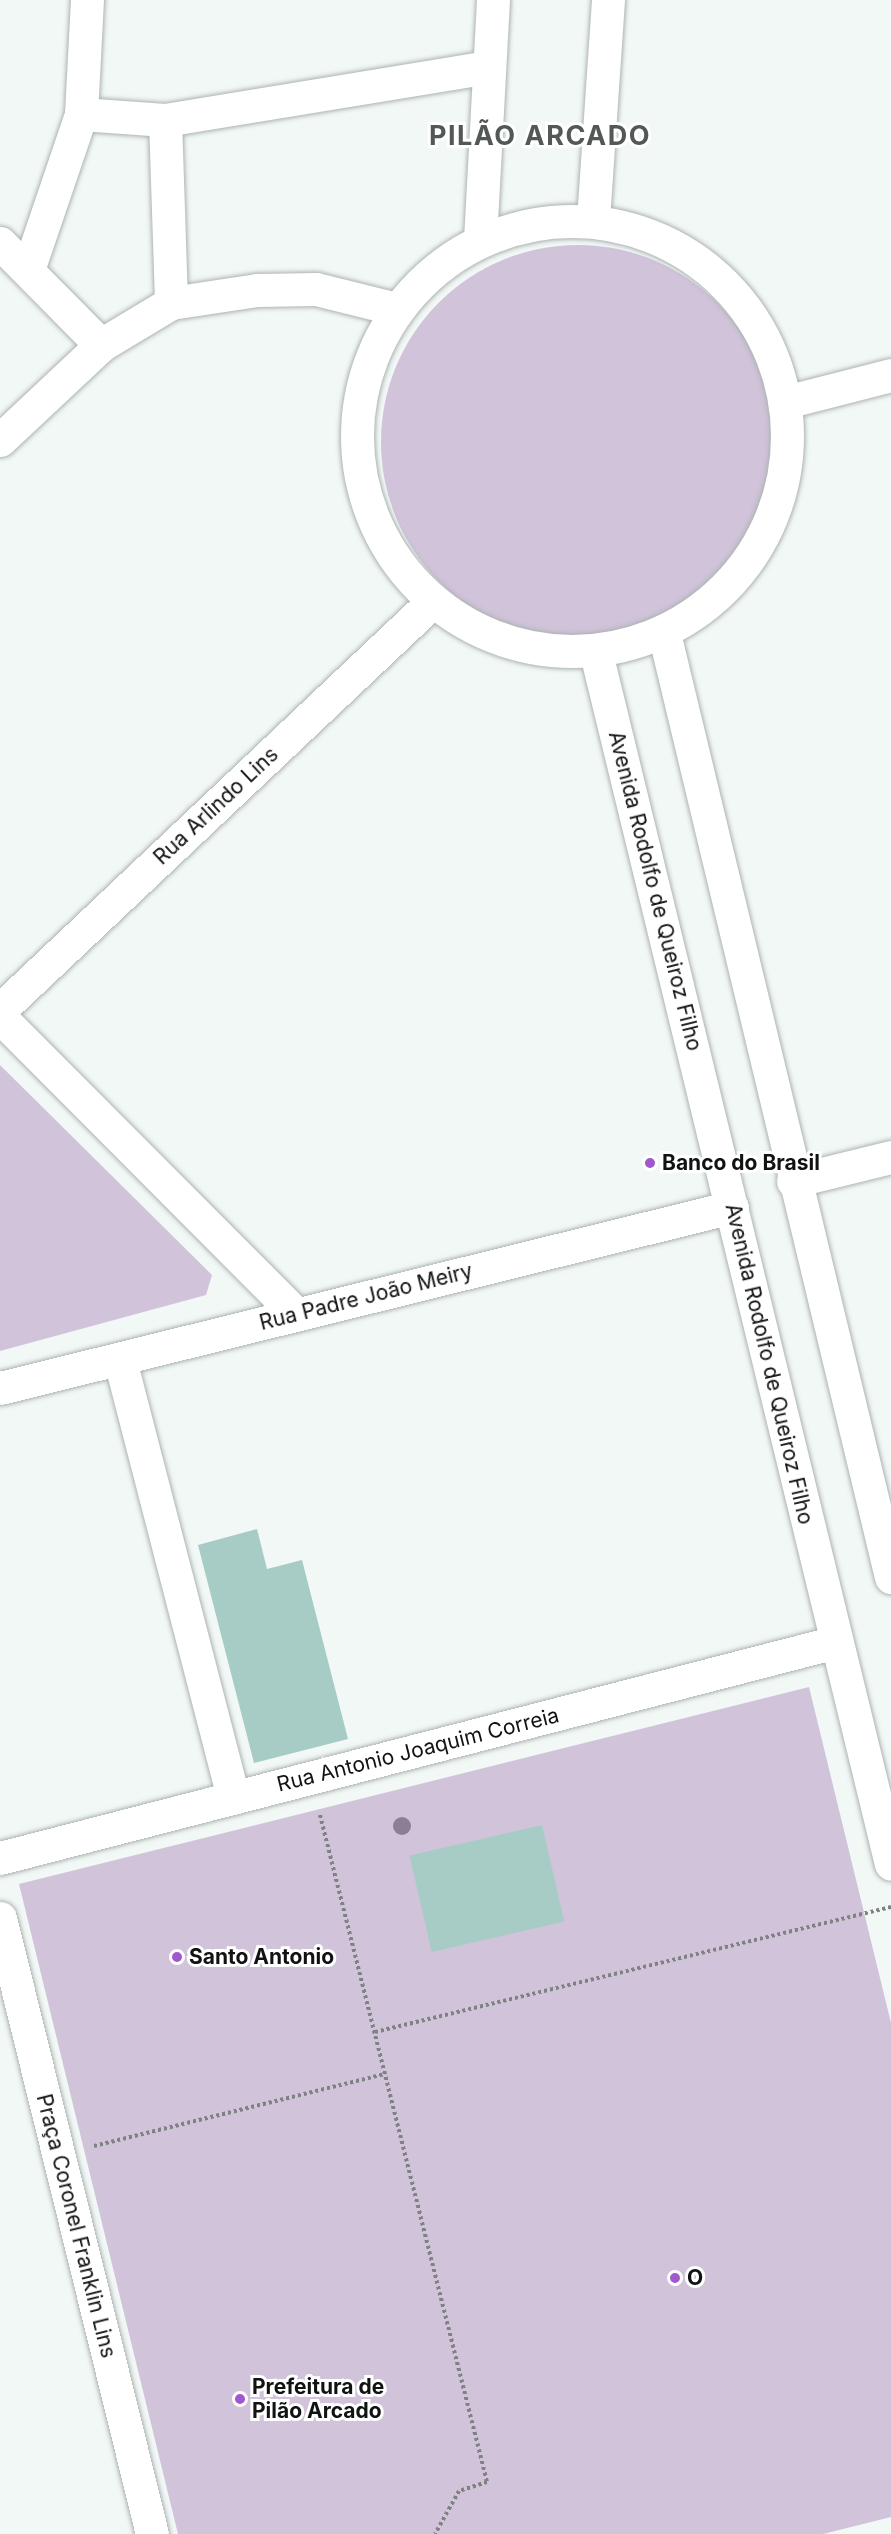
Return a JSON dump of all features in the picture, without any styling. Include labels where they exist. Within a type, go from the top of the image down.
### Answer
[{"type":"street","points":[[27,270],[81,114],[87,0]]},
{"type":"street","points":[[480,240],[493,0]]},
{"type":"street","points":[[593,220],[608,0]]},
{"type":"street","points":[[81,114],[165,120],[488,67]]},
{"type":"street","points":[[165,120],[171,303]]},
{"type":"street","points":[[593,220],[661,238],[720,278],[763,334],[786,402],[786,472],[763,538],[721,594],[663,633],[596,653],[537,651],[482,634],[432,602],[390,554],[364,494],[356,430],[367,366],[397,309],[434,269],[480,240],[535,222],[593,220]]},
{"type":"street","points":[[0,243],[101,345]]},
{"type":"street","points":[[0,440],[101,345],[171,303],[257,290],[316,289],[397,309]]},
{"type":"street","points":[[786,402],[891,375]]},
{"type":"street","name":"Rua Arlindo Lins","points":[[0,1010],[432,602]]},
{"type":"street","points":[[663,633],[793,1181],[891,1577]]},
{"type":"street","name":"Avenida Rodolfo de Queiroz Filho","points":[[596,653],[891,1864]]},
{"type":"street","points":[[0,1017],[296,1314]]},
{"type":"street","points":[[793,1181],[891,1156]]},
{"type":"street","name":"Rua Padre João Meiry","points":[[0,1388],[732,1207]]},
{"type":"street","points":[[120,1360],[232,1798]]},
{"type":"street","name":"Rua Antonio Joaquim Correia","points":[[0,1858],[836,1642]]},
{"type":"street","name":"Praça Coronel Franklin Lins","points":[[0,1918],[152,2534]]},
{"type":"path","points":[[311,1778],[487,2482],[459,2491],[435,2534]]},
{"type":"path","points":[[375,2032],[891,1906]]},
{"type":"path","points":[[58,2155],[385,2074]]},
{"type":"shaded area","points":[[578,245],[616,249],[653,260],[687,278],[717,303],[742,333],[760,367],[771,404],[775,442],[771,480],[760,517],[742,551],[717,581],[687,606],[653,624],[616,635],[578,639],[540,635],[503,624],[469,606],[439,581],[414,551],[396,517],[385,480],[381,442],[385,404],[396,367],[414,333],[439,303],[469,278],[503,260],[540,249]]},
{"type":"shaded area","points":[[0,1065],[212,1275],[206,1295],[0,1351]]},
{"type":"shaded area","points":[[809,1687],[891,2023],[891,2517],[823,2534],[178,2534],[19,1884]]},
{"type":"building","points":[[257,1529],[267,1569],[302,1560],[348,1739],[254,1763],[198,1545]]},
{"type":"building","points":[[542,1825],[564,1921],[432,1952],[409,1856]]},
{"type":"place","name":"Banco do Brasil","points":[[650,1163]]},
{"type":"place","name":"Santo Antonio","points":[[177,1957]]},
{"type":"place","name":"O","points":[[675,2278]]},
{"type":"place","name":"Prefeitura de Pilão Arcado","points":[[240,2399]]},
{"type":"district","name":"PILÃO ARCADO","points":[[540,136]]}]
